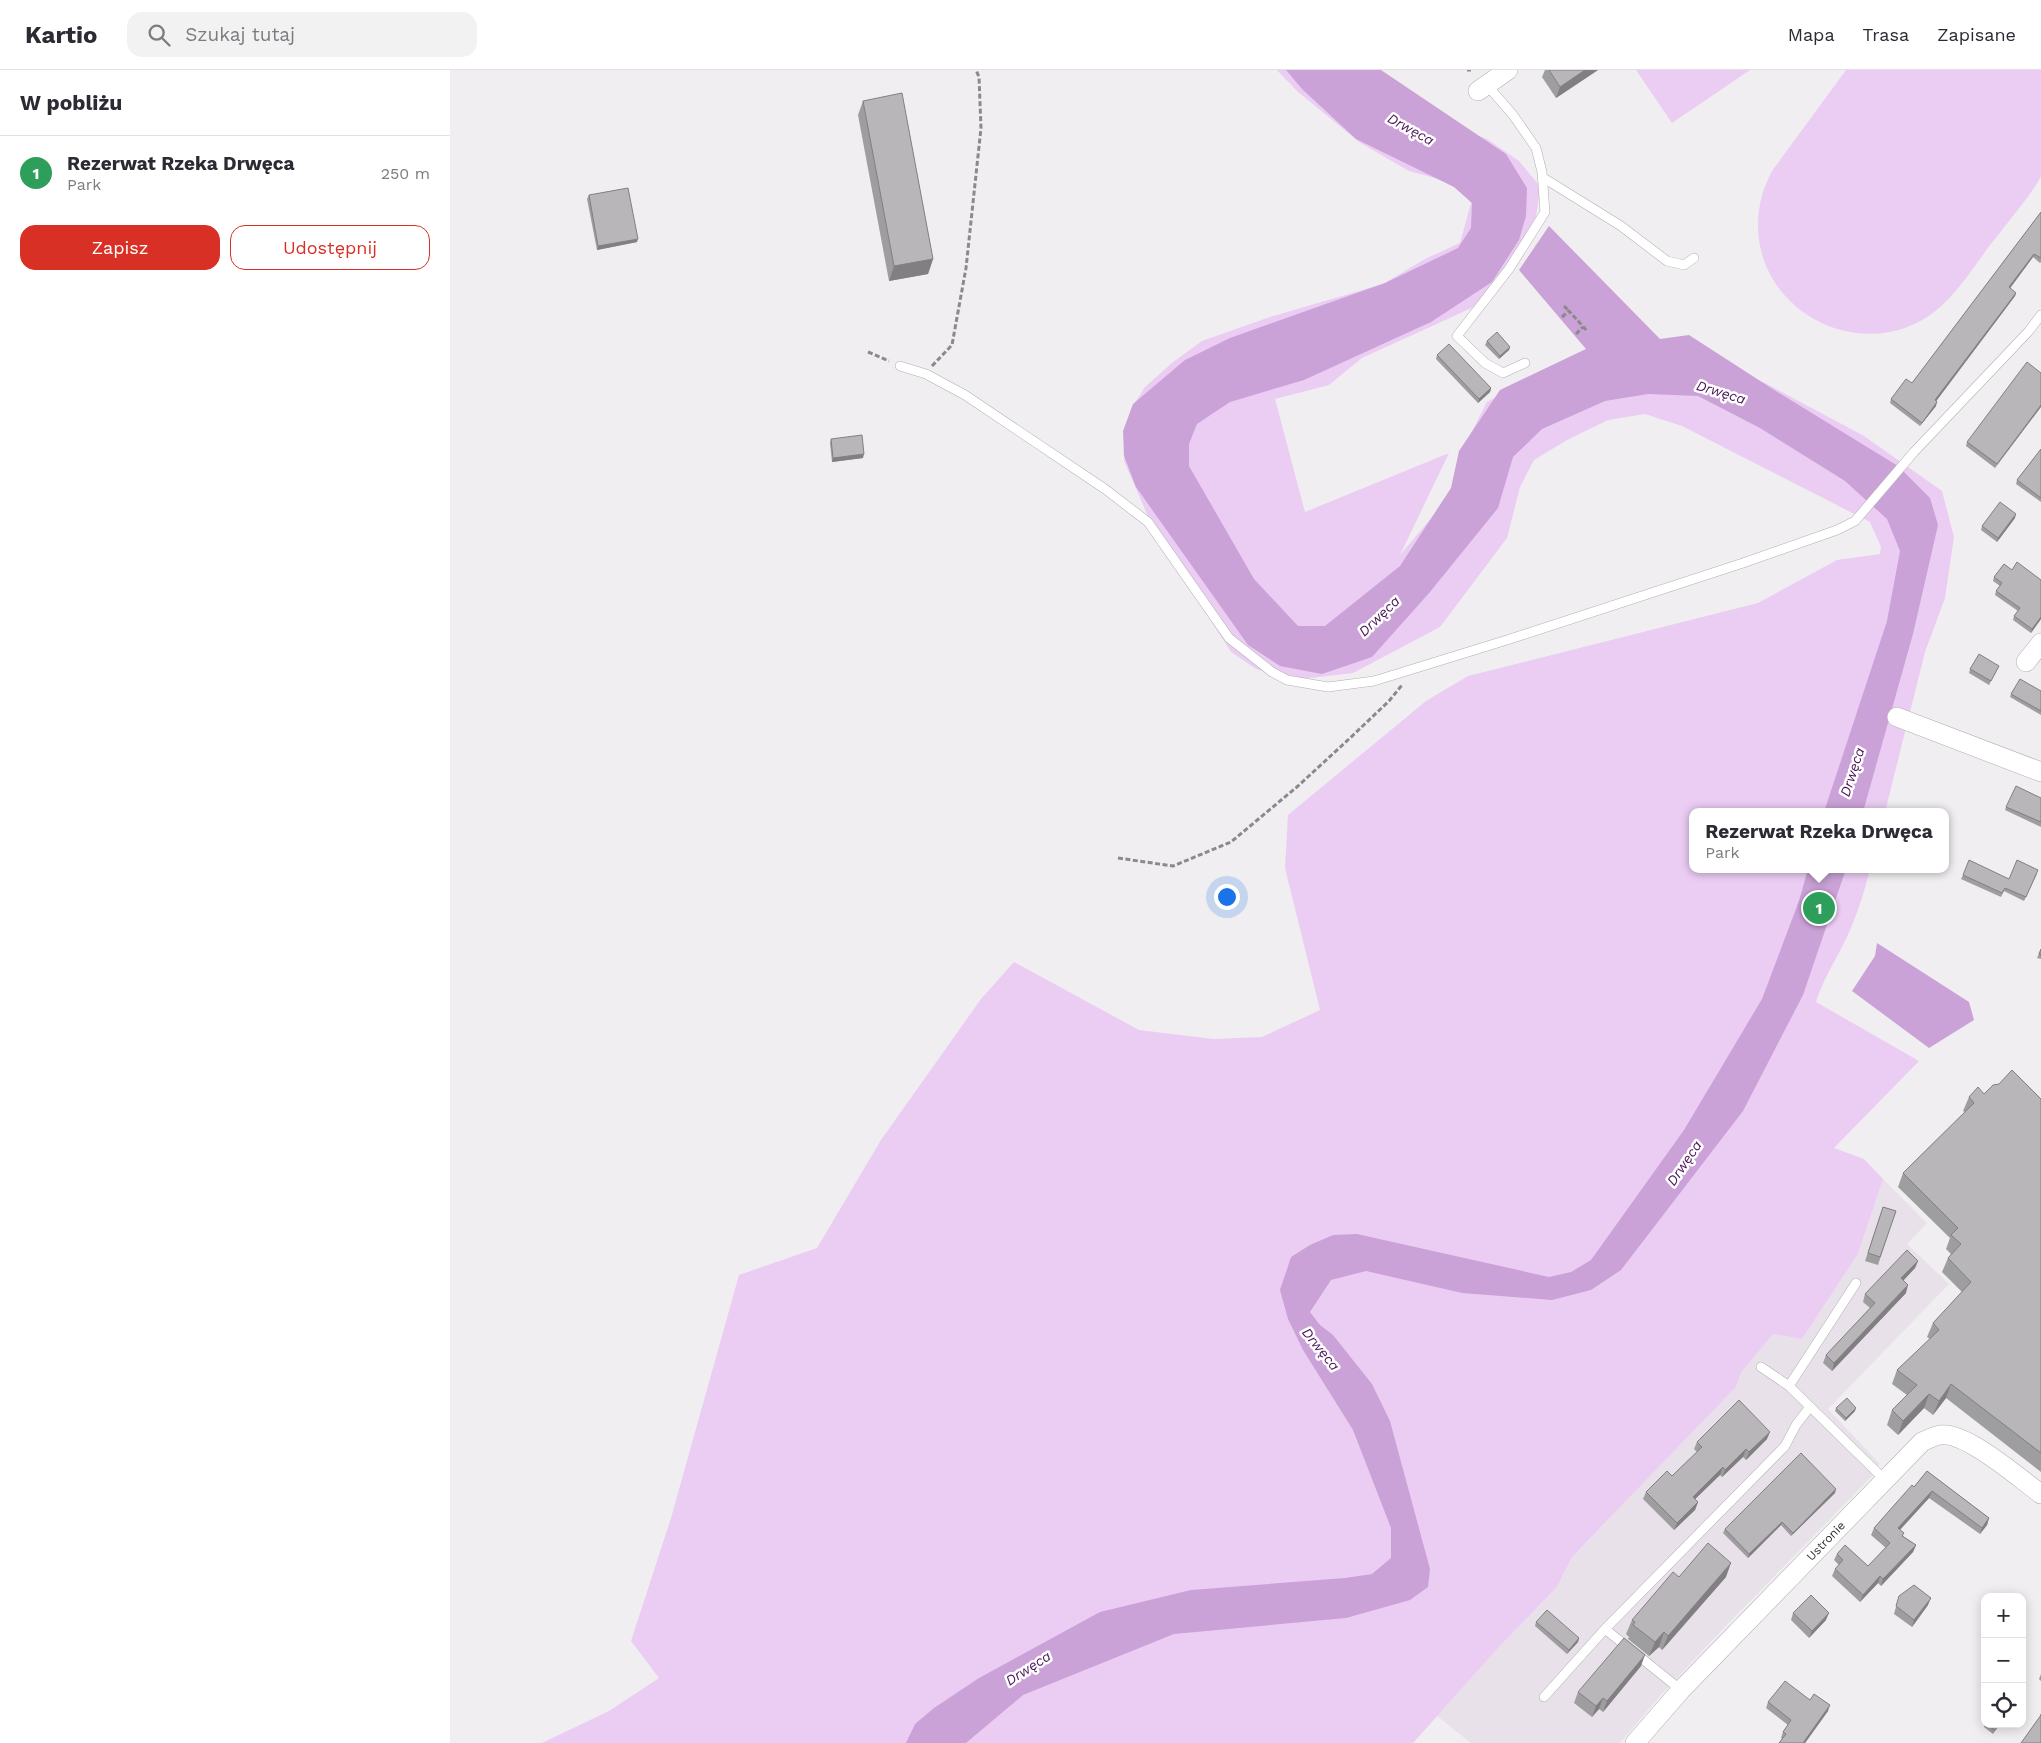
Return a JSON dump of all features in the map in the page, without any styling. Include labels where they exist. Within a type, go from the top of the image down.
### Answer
[{"type":"street","points":[[1483,88],[1508,70]]},
{"type":"street","points":[[2026,662],[2041,643]]},
{"type":"street","points":[[1897,717],[2041,772]]},
{"type":"street","name":"Ustronie","points":[[1635,1743],[1681,1690],[1922,1442],[1941,1434],[1956,1436],[1986,1452],[2041,1494]]},
{"type":"lane","points":[[1483,88],[1514,115],[1536,148],[1542,177],[1545,212],[1509,269],[1456,336],[1485,363],[1503,374],[1525,363]]},
{"type":"lane","points":[[1542,177],[1621,226],[1667,261],[1684,265],[1690,263],[1694,258]]},
{"type":"lane","points":[[900,366],[926,374],[965,395],[1105,489],[1148,522],[1228,638],[1272,672],[1287,680],[1328,686],[1374,681],[1743,563],[1837,530],[1855,521],[1914,452],[2041,316]]},
{"type":"lane","points":[[1788,1386],[1856,1283]]},
{"type":"lane","points":[[1761,1367],[1788,1386],[1885,1480]]},
{"type":"lane","points":[[1544,1697],[1605,1629],[1785,1446],[1796,1425],[1810,1408]]},
{"type":"lane","points":[[1605,1629],[1681,1690]]},
{"type":"path","points":[[930,367],[952,345],[966,268],[981,128],[979,77],[976,70]]},
{"type":"path","points":[[1564,306],[1588,332]]},
{"type":"path","points":[[1562,317],[1568,311]]},
{"type":"path","points":[[1576,334],[1583,327]]},
{"type":"path","points":[[868,352],[900,366]]},
{"type":"path","points":[[1118,858],[1172,866],[1231,842],[1298,786],[1350,739],[1389,701],[1415,668]]},
{"type":"shaded area","points":[[1277,70],[1371,70],[1441,122],[1487,139],[1519,161],[1538,184],[1540,191],[1534,229],[1517,266],[1487,301],[1362,358],[1329,385],[1275,399],[1305,512],[1449,453],[1400,555],[1454,491],[1467,441],[1487,402],[1575,354],[1681,352],[1765,383],[1864,436],[1942,491],[1954,537],[1945,598],[1925,652],[1886,808],[1689,808],[1689,873],[1869,873],[1851,928],[1823,983],[1816,1002],[1919,1061],[1834,1148],[1864,1159],[1883,1179],[1858,1254],[1802,1339],[1773,1334],[1741,1373],[1736,1387],[1572,1557],[1557,1587],[1498,1648],[1413,1743],[542,1743],[609,1711],[659,1678],[631,1641],[671,1518],[739,1275],[817,1248],[881,1140],[981,999],[1014,962],[1139,1030],[1214,1039],[1262,1037],[1320,1010],[1285,868],[1288,815],[1426,701],[1468,676],[1758,603],[1837,560],[1880,554],[1881,547],[1870,522],[1682,426],[1645,414],[1608,420],[1567,440],[1534,460],[1520,487],[1507,538],[1440,627],[1353,673],[1293,680],[1256,669],[1231,652],[1157,537],[1124,461],[1131,409],[1145,387],[1173,362],[1202,341],[1267,318],[1383,284],[1425,259],[1460,243],[1471,203],[1457,184],[1409,171],[1359,142],[1297,91]]},
{"type":"shaded area","points":[[1636,70],[1750,70],[1672,123]]},
{"type":"shaded area","points":[[1846,70],[2041,70],[2041,176],[2039,181],[1962,283],[1935,312],[1924,319],[1896,330],[1868,334],[1840,330],[1814,319],[1792,303],[1774,281],[1762,255],[1758,225],[1762,197],[1772,171]]},
{"type":"shaded area","points":[[1883,1179],[1927,1223],[1907,1244],[1949,1284],[1828,1409],[1880,1464],[1871,1473],[1873,1475],[1722,1630],[1660,1696],[1620,1743],[1471,1743],[1437,1716],[1498,1648],[1557,1587],[1572,1557],[1736,1387],[1741,1373],[1773,1334],[1802,1339],[1858,1254]]},
{"type":"water","name":"Drwęca","points":[[1286,70],[1381,70],[1506,154],[1527,188],[1526,216],[1519,240],[1492,282],[1431,322],[1304,380],[1230,402],[1197,424],[1189,444],[1189,466],[1254,579],[1298,626],[1325,626],[1400,566],[1451,488],[1459,451],[1500,390],[1586,349],[1519,270],[1549,226],[1660,339],[1689,335],[1898,466],[1930,498],[1938,525],[1913,634],[1864,808],[1825,808],[1887,621],[1900,551],[1887,519],[1845,481],[1760,428],[1698,396],[1648,394],[1605,401],[1542,429],[1513,457],[1498,508],[1430,592],[1372,657],[1322,674],[1280,666],[1248,645],[1136,487],[1124,456],[1123,431],[1133,404],[1185,360],[1230,338],[1385,283],[1458,248],[1471,228],[1472,203],[1454,187],[1356,139],[1302,89]]},
{"type":"water","name":"Drwęca","points":[[1807,873],[1845,873],[1803,995],[1743,1111],[1621,1270],[1591,1290],[1552,1300],[1462,1293],[1366,1271],[1331,1280],[1310,1312],[1320,1325],[1333,1335],[1372,1384],[1390,1421],[1430,1569],[1428,1587],[1410,1600],[1346,1618],[1174,1634],[1023,1695],[966,1743],[906,1743],[915,1724],[934,1708],[979,1678],[1100,1612],[1191,1590],[1345,1578],[1372,1574],[1391,1558],[1391,1528],[1353,1430],[1303,1350],[1288,1319],[1280,1290],[1291,1257],[1310,1245],[1333,1235],[1357,1234],[1549,1277],[1571,1272],[1591,1260],[1684,1130],[1762,999],[1799,901]]},
{"type":"water","points":[[1877,943],[1969,1002],[1974,1020],[1929,1048],[1852,991],[1875,956]]},
{"type":"building","points":[[1549,70],[1585,70],[1560,87]]},
{"type":"building","points":[[902,93],[933,259],[894,266],[863,101]]},
{"type":"building","points":[[628,188],[638,239],[598,246],[589,195]]},
{"type":"building","points":[[2041,212],[2041,258],[2034,254],[2009,287],[2016,293],[1935,400],[1937,402],[1922,423],[1891,399],[1906,379],[1912,383]]},
{"type":"building","points":[[1497,332],[1510,347],[1500,356],[1487,341]]},
{"type":"building","points":[[1449,344],[1491,388],[1479,399],[1437,355]]},
{"type":"building","points":[[2027,362],[2041,373],[2041,405],[1997,464],[1967,442]]},
{"type":"building","points":[[862,435],[864,454],[833,458],[831,439]]},
{"type":"building","points":[[2041,449],[2041,498],[2017,480]]},
{"type":"building","points":[[2000,502],[2016,514],[1998,538],[1982,526]]},
{"type":"building","points":[[2017,562],[2041,580],[2041,617],[2032,629],[2014,616],[2020,608],[1996,591],[2002,583],[1994,577],[2004,564],[2012,570]]},
{"type":"building","points":[[1979,654],[1999,666],[1991,681],[1970,669]]},
{"type":"building","points":[[2020,679],[2041,691],[2041,711],[2011,694]]},
{"type":"building","points":[[2016,786],[2041,798],[2041,822],[2006,807]]},
{"type":"building","points":[[1969,860],[2009,879],[2017,860],[2038,870],[2026,897],[2005,888],[2002,893],[1963,875]]},
{"type":"building","points":[[2012,1070],[2041,1099],[2041,1453],[1951,1384],[1939,1401],[1929,1394],[1903,1421],[1892,1410],[1917,1385],[1897,1370],[1939,1330],[1933,1323],[1971,1282],[1948,1258],[1961,1244],[1951,1235],[1958,1228],[1903,1173],[1974,1103],[1969,1097],[1978,1087],[1984,1094],[1993,1085],[1999,1084]]},
{"type":"building","points":[[1883,1207],[1896,1211],[1880,1257],[1868,1253]]},
{"type":"building","points":[[1907,1250],[1918,1261],[1901,1278],[1908,1285],[1834,1363],[1826,1355],[1875,1303],[1865,1294]]},
{"type":"building","points":[[1847,1398],[1856,1408],[1846,1418],[1836,1408]]},
{"type":"building","points":[[1739,1400],[1770,1432],[1749,1452],[1746,1449],[1725,1470],[1723,1467],[1693,1497],[1698,1502],[1677,1523],[1646,1492],[1667,1471],[1672,1476],[1702,1447],[1697,1442]]},
{"type":"building","points":[[1801,1453],[1836,1489],[1793,1533],[1782,1522],[1749,1554],[1725,1529]]},
{"type":"building","points":[[1927,1471],[1989,1518],[1982,1528],[1932,1491],[1898,1528],[1904,1533],[1902,1536],[1916,1545],[1883,1579],[1880,1576],[1863,1595],[1835,1569],[1843,1560],[1837,1554],[1845,1545],[1868,1566],[1890,1543],[1874,1528]]},
{"type":"building","points":[[1708,1543],[1731,1563],[1668,1636],[1664,1632],[1655,1642],[1633,1625],[1635,1622],[1632,1620],[1673,1572],[1679,1577]]},
{"type":"building","points":[[1914,1585],[1931,1598],[1914,1620],[1896,1606],[1899,1596]]},
{"type":"building","points":[[1811,1595],[1829,1613],[1812,1631],[1793,1613]]},
{"type":"building","points":[[1547,1610],[1579,1638],[1569,1650],[1536,1622]]},
{"type":"building","points":[[1624,1638],[1645,1655],[1607,1701],[1603,1698],[1596,1706],[1578,1692]]},
{"type":"building","points":[[1785,1681],[1810,1700],[1814,1694],[1830,1705],[1803,1743],[1779,1743],[1786,1734],[1783,1732],[1791,1720],[1768,1702]]},
{"type":"building","points":[[2041,1715],[2041,1743],[2021,1743]]},
{"type":"place","name":"Rezerwat Rzeka Drwęca","points":[[1819,908]]}]
